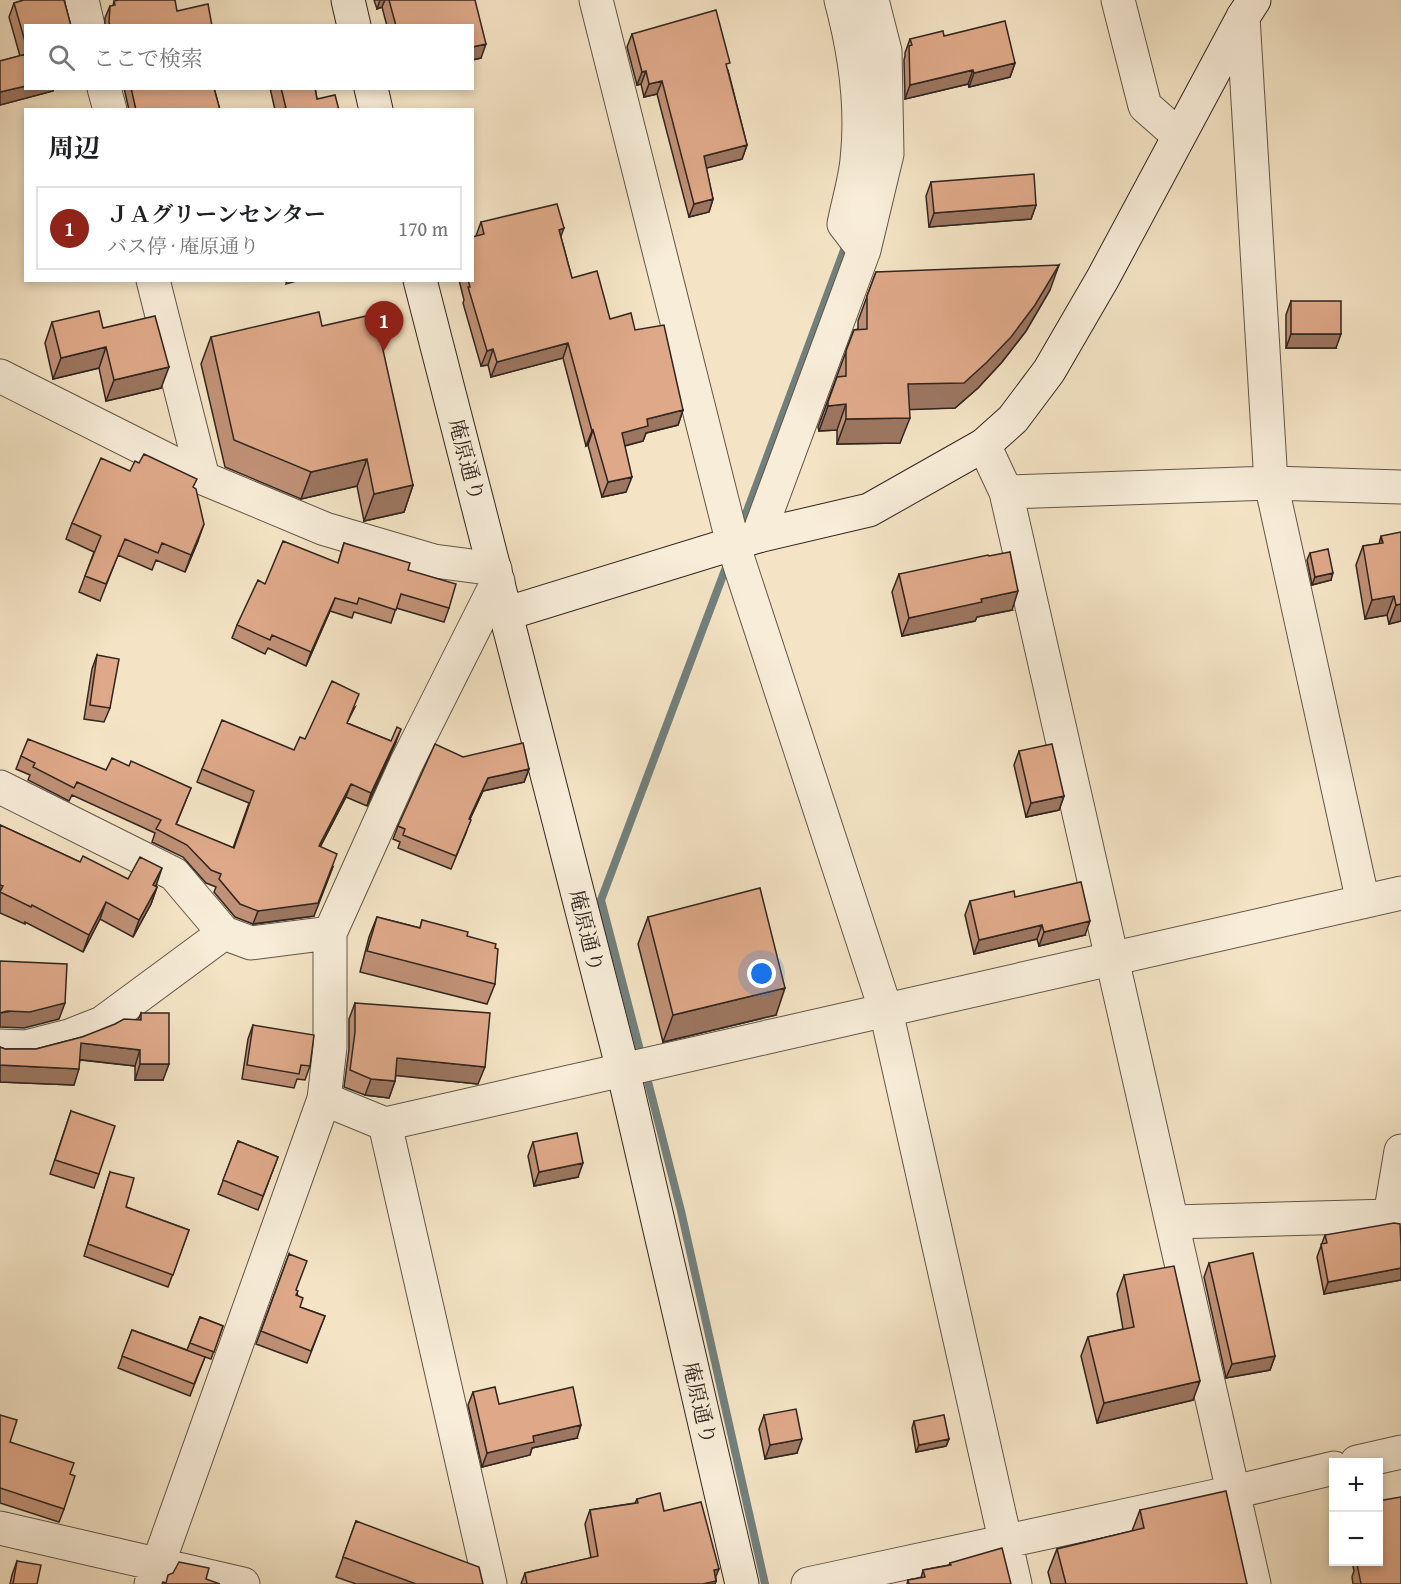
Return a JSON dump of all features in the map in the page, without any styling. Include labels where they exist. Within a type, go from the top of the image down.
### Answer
[{"type":"street","points":[[82,0],[88,24]]},
{"type":"street","points":[[348,0],[354,24]]},
{"type":"street","points":[[596,0],[746,540],[886,1011],[1015,1584]]},
{"type":"street","points":[[841,0],[854,61],[859,102],[857,161],[844,224],[864,250]]},
{"type":"street","points":[[746,540],[864,250],[887,154],[885,51],[872,0]]},
{"type":"street","points":[[1118,0],[1145,106],[1178,135]]},
{"type":"street","points":[[505,614],[746,540],[869,510],[984,445],[1013,419],[1049,371],[1103,278],[1178,135],[1249,9]]},
{"type":"street","points":[[1249,9],[1271,483],[1363,902]]},
{"type":"street","points":[[105,90],[109,108]]},
{"type":"street","points":[[371,90],[376,108]]},
{"type":"street","points":[[154,282],[203,478]]},
{"type":"street","name":"庵原通り","points":[[421,282],[622,1070],[742,1584]]},
{"type":"street","points":[[0,376],[203,478],[325,529],[434,561],[497,575],[406,764],[330,933],[330,1047],[324,1099],[155,1574]]},
{"type":"street","points":[[984,445],[1006,492],[1254,1584]]},
{"type":"street","points":[[1006,492],[1271,483],[1401,487]]},
{"type":"street","points":[[0,787],[174,874],[224,933],[251,943],[330,933]]},
{"type":"street","points":[[324,1099],[385,1124],[1401,893]]},
{"type":"street","points":[[0,1046],[26,1047],[69,1036],[102,1023],[224,933]]},
{"type":"street","points":[[385,1124],[490,1584]]},
{"type":"street","points":[[1173,1222],[1396,1217],[1401,1151]]},
{"type":"street","points":[[1375,1458],[1401,1452]]},
{"type":"street","points":[[808,1584],[1234,1492],[1329,1469]]},
{"type":"street","points":[[0,1528],[155,1574],[243,1584]]},
{"type":"building","points":[[24,0],[64,0],[70,24],[24,24],[24,38],[14,3]]},
{"type":"building","points":[[175,0],[177,11],[208,4],[212,24],[110,24],[110,6],[115,5],[114,1]]},
{"type":"building","points":[[389,0],[475,0],[486,44],[474,47],[474,24],[395,24]]},
{"type":"building","points":[[716,10],[730,63],[726,64],[747,145],[704,156],[713,199],[694,204],[662,81],[649,84],[646,71],[642,72],[632,34]]},
{"type":"building","points":[[1005,21],[1015,63],[910,85],[909,46],[912,45],[910,39],[943,31],[944,36]]},
{"type":"building","points":[[24,55],[24,86],[0,92],[0,61]]},
{"type":"building","points":[[131,90],[215,90],[219,108],[136,108]]},
{"type":"building","points":[[282,90],[315,90],[317,99],[335,95],[338,108],[286,108]]},
{"type":"building","points":[[1034,174],[1036,205],[934,213],[931,182]]},
{"type":"building","points":[[557,204],[564,228],[559,230],[572,278],[597,271],[610,319],[631,313],[635,330],[664,325],[683,410],[647,419],[648,426],[622,433],[632,477],[608,482],[568,343],[497,362],[493,349],[487,351],[468,287],[470,287],[469,282],[474,282],[474,236],[484,234],[481,222]]},
{"type":"building","points":[[1059,265],[1035,305],[1011,337],[964,383],[908,384],[910,418],[846,419],[846,404],[828,406],[837,377],[846,376],[846,351],[854,330],[867,329],[867,296],[876,272]]},
{"type":"building","points":[[1291,301],[1341,301],[1341,334],[1291,334]]},
{"type":"building","points":[[99,311],[103,328],[155,316],[169,367],[114,380],[106,347],[61,358],[52,322]]},
{"type":"building","points":[[319,312],[322,326],[375,314],[413,485],[374,494],[367,459],[311,472],[234,440],[211,337]]},
{"type":"building","points":[[144,454],[197,479],[193,487],[196,489],[204,524],[191,555],[162,543],[158,553],[125,539],[106,584],[85,576],[101,536],[72,523],[101,458],[130,471],[135,461],[139,463]]},
{"type":"building","points":[[1401,532],[1401,604],[1396,605],[1394,596],[1372,600],[1363,546],[1383,543],[1381,536]]},
{"type":"building","points":[[283,541],[338,563],[344,543],[410,563],[408,570],[456,584],[449,608],[401,594],[396,610],[359,598],[357,604],[335,598],[311,652],[272,635],[270,640],[237,625],[258,580],[265,584]]},
{"type":"building","points":[[1328,549],[1333,573],[1315,577],[1310,553]]},
{"type":"building","points":[[1010,552],[1018,591],[981,599],[982,602],[909,618],[899,574]]},
{"type":"building","points":[[97,655],[119,659],[110,708],[90,705]]},
{"type":"building","points":[[332,681],[359,694],[347,723],[391,741],[397,727],[401,729],[371,793],[351,784],[319,846],[337,854],[318,903],[258,911],[240,904],[219,879],[221,874],[211,870],[187,845],[156,829],[161,820],[77,782],[74,788],[33,767],[35,763],[21,756],[28,739],[106,770],[112,758],[129,766],[131,761],[191,788],[176,824],[234,848],[254,791],[202,769],[222,720],[294,750],[300,737],[305,739]]},
{"type":"building","points":[[523,743],[529,769],[488,778],[469,819],[471,820],[456,856],[403,835],[405,829],[398,826],[435,744],[463,757]]},
{"type":"building","points":[[1052,744],[1064,796],[1031,803],[1019,751]]},
{"type":"building","points":[[0,825],[80,862],[83,856],[128,879],[140,857],[162,868],[153,885],[157,887],[139,920],[106,902],[89,935],[32,905],[31,907],[0,892],[3,886],[0,885]]},
{"type":"building","points":[[1081,882],[1090,921],[1044,932],[1042,925],[979,940],[970,901],[1014,891],[1015,897]]},
{"type":"building","points":[[760,888],[785,988],[673,1015],[648,917]]},
{"type":"building","points":[[377,917],[420,928],[422,920],[468,932],[467,936],[496,944],[495,948],[498,949],[495,984],[367,951]]},
{"type":"building","points":[[0,961],[67,964],[65,1003],[30,1012],[0,1013]]},
{"type":"building","points":[[355,1003],[490,1013],[485,1067],[397,1058],[395,1081],[371,1079],[350,1070],[355,1032]]},
{"type":"building","points":[[141,1013],[169,1013],[169,1064],[140,1064],[140,1050],[81,1043],[79,1069],[0,1065],[0,1047],[36,1049],[82,1037],[124,1019],[141,1020]]},
{"type":"building","points":[[253,1025],[314,1035],[310,1066],[301,1065],[299,1074],[247,1065]]},
{"type":"building","points":[[71,1111],[115,1126],[99,1174],[55,1160]]},
{"type":"building","points":[[577,1133],[583,1163],[539,1172],[533,1142]]},
{"type":"building","points":[[238,1141],[278,1157],[263,1196],[223,1180]]},
{"type":"building","points":[[110,1172],[134,1178],[126,1207],[189,1230],[173,1275],[88,1244]]},
{"type":"building","points":[[1394,1223],[1400,1224],[1401,1268],[1328,1282],[1321,1244],[1327,1243],[1325,1235]]},
{"type":"building","points":[[1253,1253],[1275,1356],[1232,1364],[1209,1263]]},
{"type":"building","points":[[289,1254],[307,1261],[296,1290],[298,1291],[296,1295],[303,1298],[300,1307],[325,1316],[311,1351],[261,1331]]},
{"type":"building","points":[[1174,1266],[1200,1381],[1104,1403],[1088,1337],[1134,1327],[1124,1275]]},
{"type":"building","points":[[200,1317],[223,1326],[214,1352],[190,1343]]},
{"type":"building","points":[[132,1330],[205,1357],[194,1384],[122,1356]]},
{"type":"building","points":[[495,1387],[499,1404],[573,1387],[581,1425],[533,1436],[534,1442],[487,1453],[473,1392]]},
{"type":"building","points":[[796,1409],[802,1439],[770,1445],[764,1415]]},
{"type":"building","points":[[0,1415],[17,1420],[10,1442],[74,1463],[70,1474],[75,1476],[64,1509],[0,1488]]},
{"type":"building","points":[[944,1415],[949,1439],[919,1445],[914,1421]]},
{"type":"building","points":[[1226,1491],[1247,1584],[1066,1584],[1057,1549],[1144,1528],[1140,1510]]},
{"type":"building","points":[[660,1493],[664,1511],[701,1502],[719,1569],[714,1570],[716,1581],[703,1584],[527,1584],[525,1573],[598,1556],[590,1510],[638,1503],[637,1499]]},
{"type":"building","points":[[1401,1497],[1401,1584],[1361,1584],[1357,1566],[1383,1566],[1383,1500]]},
{"type":"building","points":[[356,1521],[479,1567],[483,1584],[416,1584],[343,1557]]},
{"type":"building","points":[[1002,1548],[1011,1584],[909,1584],[908,1580],[925,1577],[923,1570],[951,1565],[950,1563]]},
{"type":"building","points":[[17,1561],[41,1565],[37,1584],[13,1584]]},
{"type":"building","points":[[179,1562],[209,1568],[206,1579],[220,1584],[162,1584],[166,1583],[168,1575],[173,1573]]},
{"type":"waterway","points":[[741,527],[847,242]]},
{"type":"waterway","points":[[642,1058],[601,900],[728,562]]},
{"type":"waterway","points":[[645,1070],[681,1211],[765,1584]]},
{"type":"place","name":"ＪＡグリーンセンター","points":[[384,351]]}]
